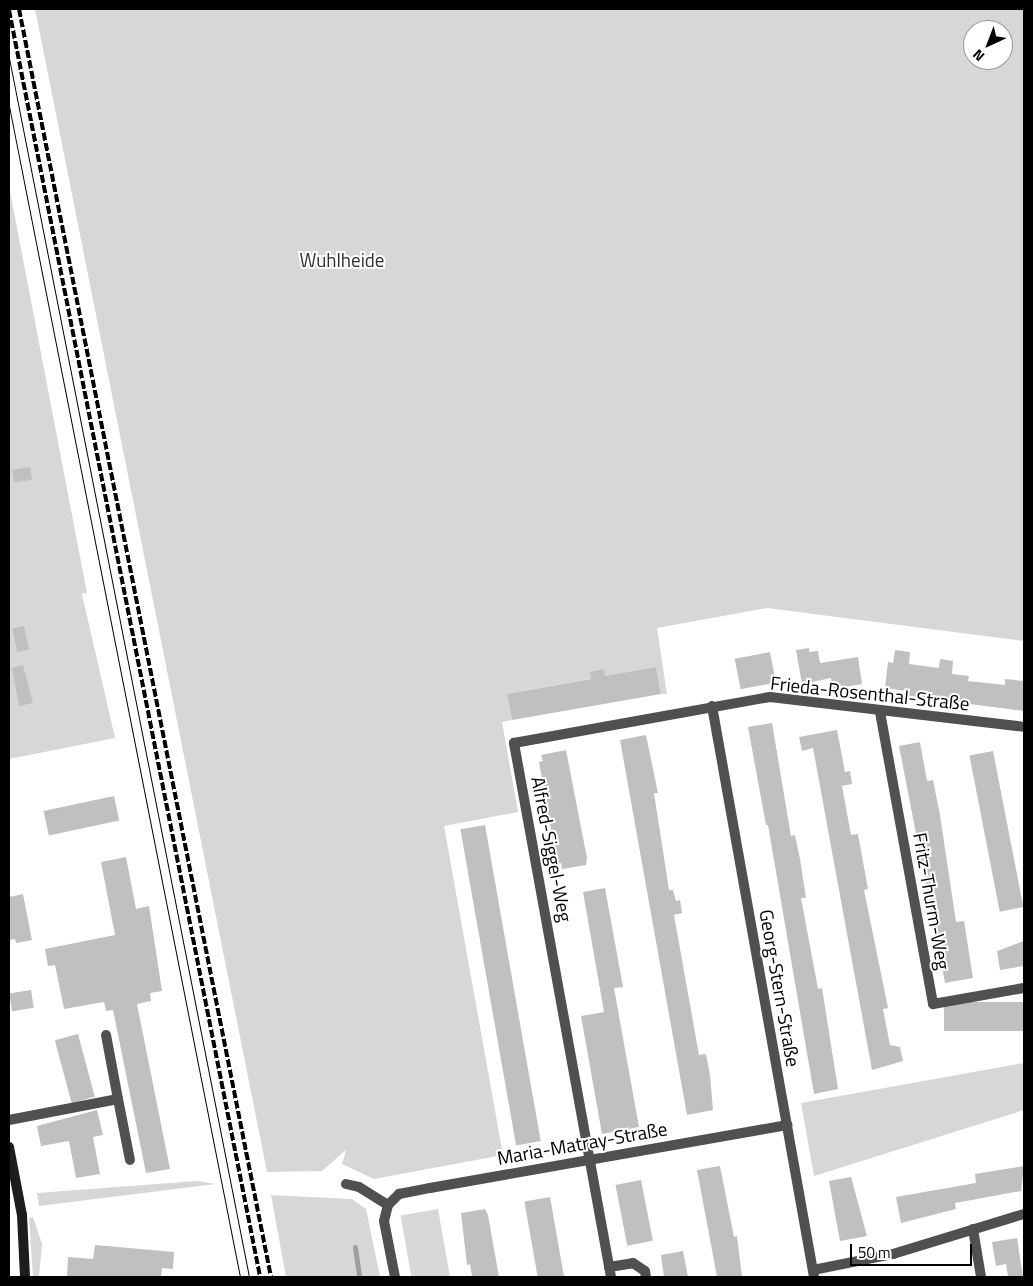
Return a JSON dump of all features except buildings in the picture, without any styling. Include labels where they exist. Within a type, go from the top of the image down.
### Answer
[{"type":"street","name":"Frieda-Rosenthal-Straße","points":[[712,706],[770,697],[880,712],[1024,727]]},
{"type":"street","name":"Georg-Stern-Straße","points":[[712,706],[814,1274]]},
{"type":"street","name":"Alfred-Siggel-Weg","points":[[590,1159],[514,743],[712,706]]},
{"type":"street","name":"Fritz-Thurm-Weg","points":[[880,712],[933,1004],[1024,988]]},
{"type":"street","points":[[106,1035],[130,1160]]},
{"type":"street","points":[[9,1120],[118,1099]]},
{"type":"street","name":"Maria-Matray-Straße","points":[[388,1205],[399,1194],[787,1125]]},
{"type":"street","points":[[9,1147],[22,1215],[25,1277]]},
{"type":"street","points":[[590,1159],[610,1272],[633,1263],[645,1271],[646,1277]]},
{"type":"street","points":[[346,1184],[359,1187],[388,1205],[384,1221],[395,1277]]},
{"type":"street","points":[[814,1274],[893,1254],[1024,1214]]},
{"type":"street","points":[[973,1229],[981,1277]]},
{"type":"green space","name":"Wuhlheide","points":[[35,9],[1024,9],[1024,641],[767,608],[657,628],[667,694],[661,694],[656,667],[507,694],[512,720],[502,722],[518,812],[444,826],[503,1155],[374,1179],[342,1164],[346,1150],[322,1171],[267,1172]]},
{"type":"green space","points":[[9,186],[87,593],[82,594],[115,738],[9,759]]},
{"type":"green space","points":[[1024,1063],[1024,1110],[814,1176],[801,1103]]},
{"type":"green space","points":[[197,1181],[216,1184],[39,1206],[37,1193]]},
{"type":"green space","points":[[271,1195],[352,1199],[366,1209],[380,1277],[286,1277]]},
{"type":"green space","points":[[438,1209],[450,1277],[411,1277],[401,1216]]},
{"type":"green space","points":[[33,1217],[42,1244],[39,1277],[33,1277],[29,1218]]},
{"type":"waterway","points":[[355,1247],[359,1277]]},
{"type":"tram line","points":[[9,58],[249,1277]]},
{"type":"tram line","points":[[9,106],[240,1277]]},
{"type":"railway","points":[[19,9],[271,1277]]},
{"type":"railway","points":[[9,10],[260,1277]]}]
